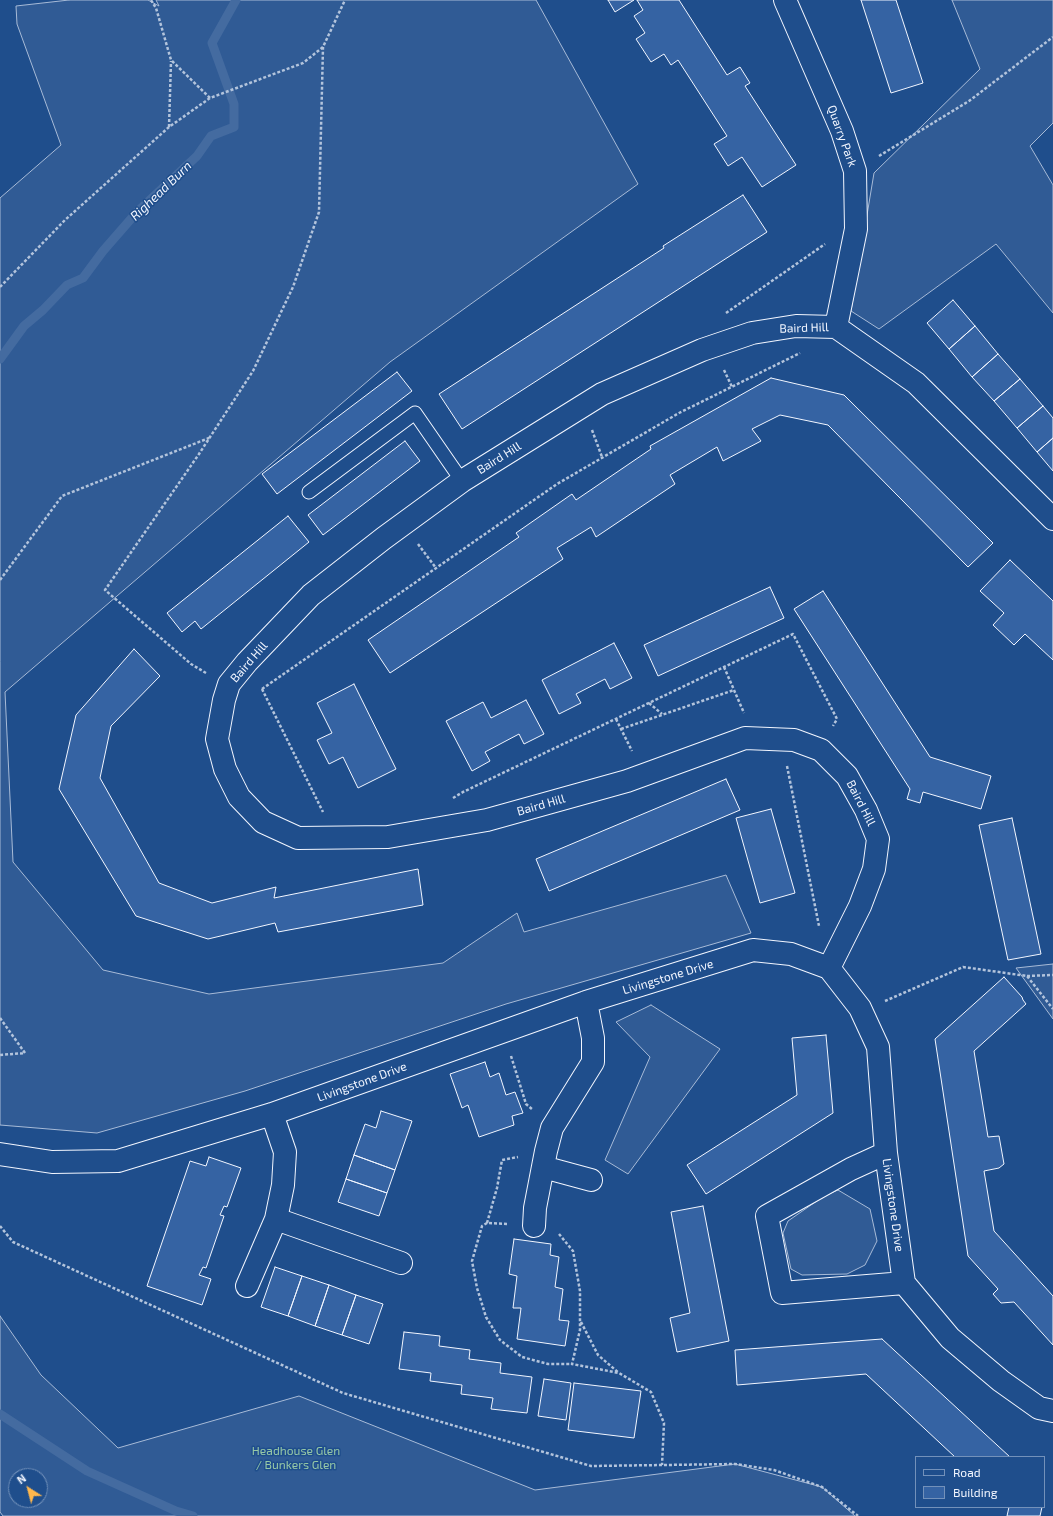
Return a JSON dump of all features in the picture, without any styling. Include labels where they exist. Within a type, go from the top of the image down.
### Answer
[{"type":"street","name":"Quarry Park","points":[[785,0],[842,131],[855,171],[856,228],[836,327]]},
{"type":"street","name":"Baird Hill","points":[[833,959],[860,906],[874,869],[878,839],[866,810],[847,776],[821,750],[794,740],[745,738],[627,781],[487,820],[388,837],[298,838],[264,822],[239,797],[225,769],[217,739],[224,700],[229,684],[247,662],[311,595],[384,538],[462,482],[602,394],[702,350],[752,332],[796,326],[836,327],[916,383],[1053,519]]},
{"type":"street","name":"Livingstone Drive","points":[[0,1154],[52,1162],[118,1161],[272,1114],[586,1002],[753,950],[833,959],[860,1008],[878,1047],[886,1154],[904,1283]]},
{"type":"street","points":[[534,1226],[535,1208],[552,1128],[593,1062],[594,1038],[586,1002]]},
{"type":"street","points":[[247,1286],[276,1219],[284,1185],[285,1152],[272,1114]]},
{"type":"street","points":[[886,1154],[851,1169],[767,1216],[782,1293],[904,1283],[950,1338],[1001,1381],[1039,1408],[1053,1411]]},
{"type":"street","points":[[545,1159],[591,1180]]},
{"type":"street","points":[[276,1219],[401,1264]]},
{"type":"lane","points":[[310,492],[415,413],[462,482]]},
{"type":"path","points":[[151,0],[156,8],[170,60],[169,127]]},
{"type":"path","points":[[229,684],[190,664],[105,590],[253,371],[293,288],[319,212],[323,47],[345,0]]},
{"type":"path","points":[[855,171],[969,101],[1053,37]]},
{"type":"path","points":[[0,287],[65,220],[169,127],[210,98],[246,83],[303,64],[323,47]]},
{"type":"path","points":[[170,60],[210,98]]},
{"type":"path","points":[[725,313],[836,236],[856,228]]},
{"type":"path","points":[[262,689],[557,484],[679,413],[804,352]]},
{"type":"path","points":[[0,580],[62,496],[209,438]]},
{"type":"path","points":[[438,829],[453,798],[463,792],[793,634],[837,719],[821,750]]},
{"type":"path","points":[[247,662],[336,837]]},
{"type":"path","points":[[724,667],[756,739]]},
{"type":"path","points":[[621,729],[734,690]]},
{"type":"path","points":[[649,703],[662,715]]},
{"type":"path","points":[[616,719],[644,775]]},
{"type":"path","points":[[782,740],[820,931],[833,959]]},
{"type":"path","points":[[860,1008],[890,999],[963,967],[1027,976],[1053,975]]},
{"type":"path","points":[[1027,976],[1053,1009]]},
{"type":"path","points":[[0,1018],[25,1053],[0,1055]]},
{"type":"path","points":[[516,1069],[526,1104]]},
{"type":"path","points":[[487,1223],[497,1188],[502,1160],[545,1159]]},
{"type":"path","points":[[572,1364],[580,1330],[580,1291],[573,1251],[560,1234],[542,1227],[487,1223],[482,1226],[472,1261],[477,1288],[486,1317],[500,1340],[522,1357],[548,1364],[572,1364],[619,1373]]},
{"type":"path","points":[[0,1226],[13,1242],[343,1393],[591,1466],[735,1464],[774,1470],[822,1487],[858,1516]]},
{"type":"path","points":[[580,1320],[598,1355],[619,1373],[651,1392],[664,1423],[662,1465]]},
{"type":"shaded area","points":[[69,0],[148,0],[159,6],[156,0],[536,0],[638,184],[390,362],[5,692],[13,862],[103,970],[209,994],[443,963],[517,913],[524,932],[726,875],[751,933],[506,1004],[245,1091],[97,1133],[0,1125],[0,198],[61,145],[17,24],[16,6]]},
{"type":"shaded area","points":[[952,0],[1053,0],[1053,123],[1030,146],[1053,185],[1053,313],[996,244],[879,329],[851,311],[874,173],[980,69]]},
{"type":"shaded area","points":[[1053,964],[1053,1019],[1016,968]]},
{"type":"shaded area","points":[[651,1005],[720,1049],[628,1174],[605,1160],[650,1057],[616,1022]]},
{"type":"shaded area","points":[[838,1190],[870,1209],[877,1241],[865,1265],[847,1274],[802,1275],[791,1269],[783,1233],[788,1221],[824,1196]]},
{"type":"shaded area","name":"Headhouse Glen / Bunkers Glen","points":[[0,1316],[41,1375],[118,1448],[299,1396],[535,1490],[735,1464],[822,1487],[855,1516],[3,1516],[0,1512]]},
{"type":"building","points":[[608,0],[634,0],[615,12]]},
{"type":"building","points":[[637,0],[679,0],[727,75],[740,67],[750,83],[745,86],[796,165],[762,187],[742,157],[728,166],[714,144],[727,136],[678,60],[671,65],[664,54],[651,62],[636,39],[645,33],[634,16],[643,10]]},
{"type":"building","points":[[861,0],[896,0],[923,83],[891,93]]},
{"type":"building","points":[[743,195],[767,232],[462,429],[439,394]]},
{"type":"building","points":[[953,300],[975,326],[949,349],[927,323]]},
{"type":"building","points":[[975,326],[998,354],[972,377],[949,349]]},
{"type":"building","points":[[998,354],[1020,379],[994,401],[972,377]]},
{"type":"building","points":[[397,372],[412,391],[277,494],[262,474]]},
{"type":"building","points":[[771,378],[844,395],[993,543],[968,567],[828,425],[780,415],[752,429],[761,441],[723,461],[717,447],[670,475],[675,484],[596,537],[591,527],[557,548],[563,559],[390,673],[368,640],[519,537],[516,533],[572,494],[576,500],[651,449],[650,446]]},
{"type":"building","points":[[1020,379],[1043,406],[1017,428],[994,401]]},
{"type":"building","points":[[1043,406],[1053,418],[1053,438],[1037,452],[1017,428]]},
{"type":"building","points":[[1053,438],[1053,471],[1037,452]]},
{"type":"building","points":[[405,441],[420,461],[323,535],[308,515]]},
{"type":"building","points":[[288,516],[309,542],[201,629],[195,621],[182,632],[167,613]]},
{"type":"building","points":[[1010,560],[1053,601],[1053,660],[1025,634],[1014,645],[993,625],[1004,613],[980,591]]},
{"type":"building","points":[[770,587],[784,618],[658,676],[644,645]]},
{"type":"building","points":[[823,591],[930,757],[991,776],[981,809],[923,792],[920,803],[907,799],[910,789],[794,609]]},
{"type":"building","points":[[614,643],[632,678],[610,689],[605,679],[576,694],[581,703],[559,714],[542,680]]},
{"type":"building","points":[[134,649],[160,676],[111,726],[100,778],[159,883],[212,903],[276,887],[274,898],[418,869],[423,905],[278,932],[275,923],[208,939],[136,916],[59,789],[76,715]]},
{"type":"building","points":[[354,684],[396,769],[358,788],[343,757],[329,764],[317,740],[332,733],[317,703]]},
{"type":"building","points":[[526,700],[544,734],[524,744],[519,734],[485,752],[490,761],[472,771],[446,721],[483,702],[491,718]]},
{"type":"building","points":[[726,779],[740,810],[549,891],[536,859]]},
{"type":"building","points":[[771,809],[795,893],[760,903],[736,818]]},
{"type":"building","points":[[1012,818],[1041,954],[1008,960],[979,825]]},
{"type":"building","points":[[1004,977],[1022,997],[1026,1004],[974,1051],[988,1137],[999,1136],[1004,1164],[999,1168],[984,1171],[994,1231],[1053,1296],[1053,1345],[1014,1302],[1001,1303],[993,1294],[998,1289],[968,1256],[935,1039]]},
{"type":"building","points":[[826,1035],[833,1113],[706,1194],[687,1165],[797,1095],[792,1038]]},
{"type":"building","points":[[485,1062],[490,1077],[499,1073],[506,1095],[515,1092],[523,1113],[512,1116],[514,1125],[479,1137],[468,1105],[462,1108],[450,1074]]},
{"type":"building","points":[[381,1111],[412,1121],[395,1170],[354,1155],[365,1124],[376,1128]]},
{"type":"building","points":[[354,1155],[395,1170],[387,1193],[346,1179]]},
{"type":"building","points":[[209,1157],[241,1168],[227,1207],[224,1206],[220,1215],[224,1216],[206,1268],[203,1267],[199,1275],[211,1279],[202,1305],[147,1286],[190,1161],[206,1166]]},
{"type":"building","points":[[346,1179],[387,1193],[379,1216],[338,1202]]},
{"type":"building","points":[[703,1206],[729,1341],[677,1352],[670,1318],[690,1313],[671,1212]]},
{"type":"building","points":[[514,1239],[551,1244],[550,1255],[559,1257],[555,1287],[563,1289],[559,1320],[569,1321],[565,1346],[517,1339],[521,1308],[513,1308],[517,1276],[509,1274]]},
{"type":"building","points":[[275,1267],[302,1276],[288,1316],[261,1307]]},
{"type":"building","points":[[302,1276],[329,1285],[315,1326],[288,1316]]},
{"type":"building","points":[[329,1285],[356,1295],[342,1335],[315,1326]]},
{"type":"building","points":[[356,1295],[383,1304],[369,1344],[342,1335]]},
{"type":"building","points":[[404,1332],[440,1336],[439,1346],[470,1350],[469,1359],[501,1363],[500,1373],[532,1377],[527,1413],[491,1409],[493,1398],[461,1394],[462,1385],[430,1381],[431,1373],[399,1369]]},
{"type":"building","points":[[882,1339],[1009,1456],[954,1456],[866,1374],[737,1385],[735,1350]]},
{"type":"building","points":[[544,1379],[571,1383],[566,1420],[538,1416]]},
{"type":"building","points":[[574,1383],[641,1391],[634,1438],[568,1430]]},
{"type":"building","points":[[1009,1508],[1042,1508],[1040,1516],[1007,1516]]},
{"type":"waterway","name":"Righead Burn","points":[[0,359],[24,326],[43,310],[67,285],[83,278],[103,251],[137,212],[197,156],[211,136],[234,127],[234,104],[212,43],[236,0]]},
{"type":"waterway","points":[[0,1414],[87,1471],[176,1511],[193,1516]]}]
